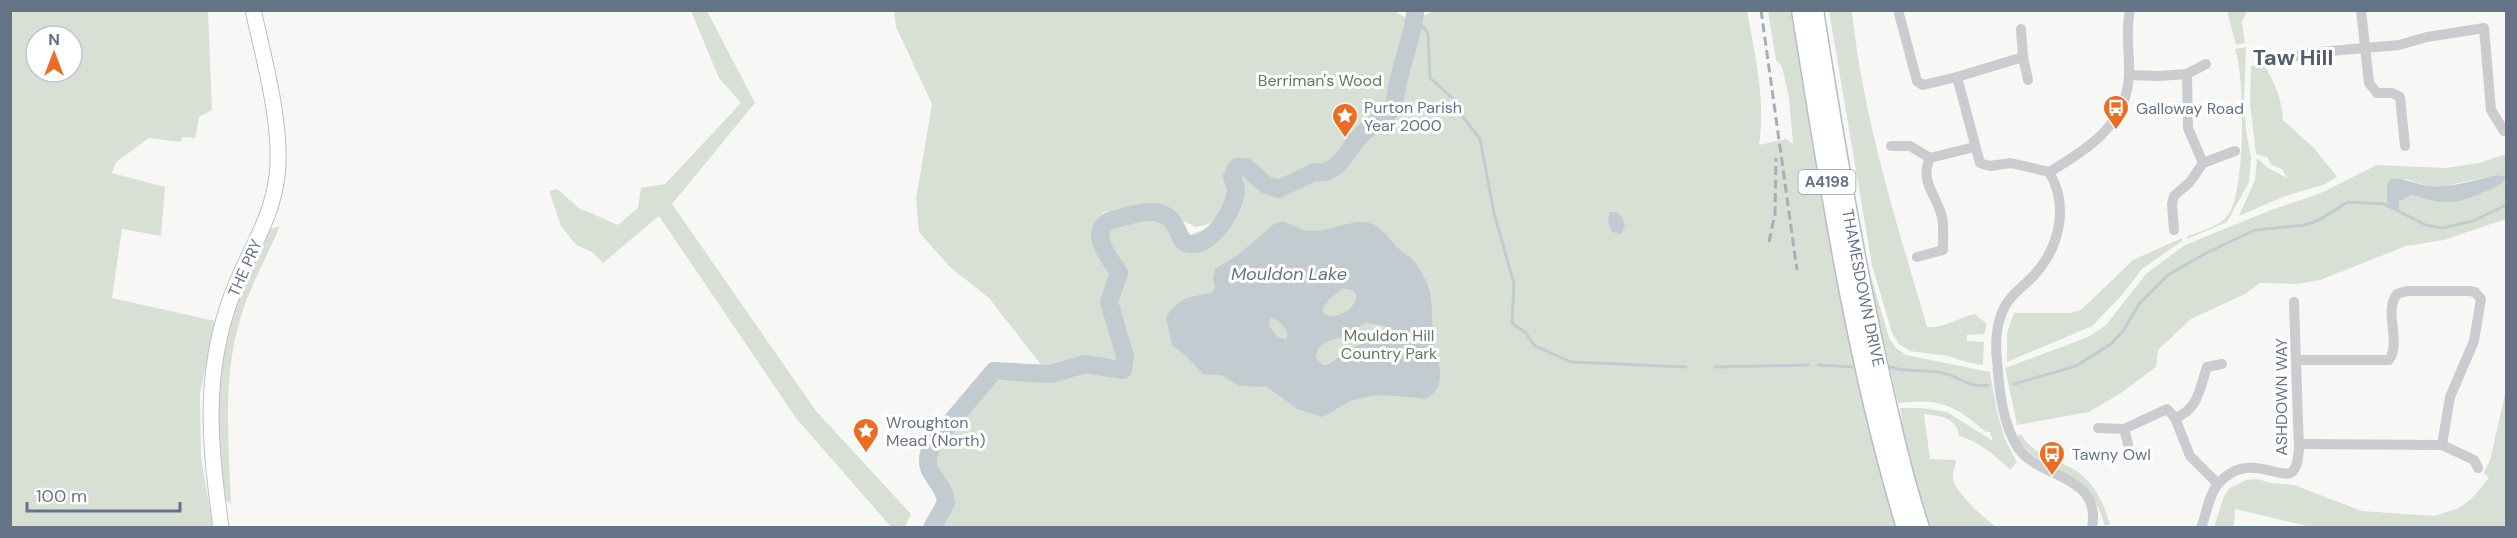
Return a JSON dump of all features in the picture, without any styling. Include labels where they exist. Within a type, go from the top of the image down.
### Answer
[{"type":"main road","name":"THE PRY","points":[[221,528],[210,414],[214,366],[233,293],[270,212],[278,167],[274,119],[253,10]]},
{"type":"main road","name":"THAMESDOWN DRIVE","points":[[1800,10],[1828,188],[1869,351],[1905,528]]},
{"type":"main road","name":"THAMESDOWN DRIVE","points":[[1815,10],[1869,351]]},
{"type":"main road","name":"THAMESDOWN DRIVE","points":[[1884,422],[1921,528]]},
{"type":"street","points":[[1898,10],[1917,81],[1927,84],[2023,57]]},
{"type":"street","points":[[1957,77],[1978,159],[1986,166],[2011,164],[2049,172],[2088,148],[2113,122],[2126,95],[2129,75],[2130,10]]},
{"type":"street","points":[[2361,10],[2371,87],[2381,94],[2395,94],[2401,100],[2405,146]]},
{"type":"street","points":[[2280,60],[2308,53],[2398,45],[2427,37],[2484,28],[2491,110],[2504,131]]},
{"type":"street","points":[[2021,29],[2023,57],[2028,80]]},
{"type":"street","points":[[2129,75],[2187,74],[2206,64]]},
{"type":"street","points":[[2187,74],[2188,128],[2203,163]]},
{"type":"street","points":[[1891,146],[1910,146],[1930,158],[1974,147]]},
{"type":"street","points":[[2174,230],[2173,198],[2190,182],[2203,163],[2235,151]]},
{"type":"street","points":[[1917,257],[1943,250],[1942,218],[1927,183],[1927,165],[1930,158]]},
{"type":"street","points":[[2049,172],[2056,184],[2060,201],[2056,236],[2042,266],[2016,290],[2004,307],[1996,335],[1998,375],[2005,415],[2019,448],[2035,463],[2070,480],[2079,487],[2090,501],[2093,522],[2100,528]]},
{"type":"street","points":[[2296,360],[2389,360],[2393,352],[2393,302],[2397,294],[2407,291],[2475,292],[2481,299],[2474,341],[2450,397],[2442,445]]},
{"type":"street","name":"ASHDOWN WAY","points":[[2218,484],[2227,476],[2243,469],[2256,467],[2281,474],[2291,473],[2298,459],[2294,302]]},
{"type":"street","points":[[2175,418],[2186,414],[2196,402],[2207,367],[2222,364]]},
{"type":"street","points":[[2098,428],[2124,429],[2165,409],[2169,410],[2175,418],[2190,456],[2218,484],[2210,498],[2201,528]]},
{"type":"street","points":[[2124,429],[2128,444]]},
{"type":"street","points":[[2299,444],[2442,445],[2474,460],[2478,468]]},
{"type":"green space","name":"Mouldon Hill Country Park","points":[[1393,10],[1409,20],[1408,29],[1396,59],[1391,109],[1382,119],[1355,139],[1343,158],[1333,166],[1297,171],[1282,183],[1260,182],[1257,173],[1241,163],[1225,169],[1224,175],[1229,185],[1229,175],[1240,167],[1251,183],[1259,186],[1284,184],[1307,173],[1333,170],[1366,135],[1387,120],[1397,105],[1399,74],[1422,17],[1433,11],[1747,11],[1760,94],[1759,145],[1786,139],[1793,144],[1789,98],[1782,67],[1776,60],[1768,11],[1792,11],[1838,281],[1902,527],[942,527],[949,506],[948,495],[935,487],[931,477],[928,462],[929,447],[941,431],[992,381],[1030,380],[1084,366],[1127,369],[1124,356],[1122,359],[1091,358],[1069,365],[1042,366],[989,298],[950,267],[919,232],[916,199],[932,104],[896,27],[894,11]],"holes":[[[1149,206],[1167,207],[1183,221],[1196,227],[1208,224],[1226,211],[1208,227],[1184,237],[1160,215],[1132,214],[1104,219],[1098,226],[1097,238],[1112,258],[1117,269],[1116,276],[1094,238],[1097,221],[1104,212]]]},
{"type":"green space","points":[[10,11],[208,11],[212,110],[199,117],[195,138],[182,137],[181,142],[149,138],[116,162],[112,173],[165,187],[161,236],[122,229],[112,298],[215,321],[200,394],[201,458],[213,527],[11,527]]},
{"type":"green space","points":[[691,11],[707,11],[755,103],[672,204],[816,411],[911,514],[905,527],[891,527],[796,418],[659,216],[603,263],[592,252],[576,245],[561,226],[549,191],[557,189],[579,208],[618,225],[638,208],[641,188],[665,184],[741,103],[719,78]]},
{"type":"green space","points":[[1822,11],[1824,11],[1866,259],[1889,338],[1896,348],[1906,355],[1990,372],[1997,412],[2005,439],[2017,462],[2010,470],[1987,450],[1959,436],[1958,430],[1951,421],[1924,414],[1930,459],[1956,460],[1953,478],[1959,491],[1996,527],[1927,527],[1898,422],[1902,421],[1900,408],[1922,408],[1947,412],[1993,441],[1990,432],[1986,432],[1955,409],[1936,403],[1898,403],[1886,351],[1882,350],[1873,311]]},
{"type":"green space","points":[[1829,11],[1852,11],[1864,91],[1882,170],[1927,327],[1939,326],[1975,314],[1987,324],[1984,334],[1967,335],[1967,341],[1984,342],[1983,365],[1948,356],[1910,351],[1899,344],[1892,333],[1872,265]]},
{"type":"green space","points":[[2227,11],[2247,11],[2242,22],[2245,43],[2236,45]]},
{"type":"green space","points":[[2246,47],[2244,104],[2251,158],[2249,182],[2227,222],[2187,239],[2188,236],[2220,223],[2228,215],[2234,202],[2241,160],[2242,134],[2241,84],[2235,49]]},
{"type":"green space","points":[[2264,65],[2277,91],[2283,120],[2315,149],[2337,177],[2323,185],[2285,196],[2239,216],[2255,180],[2257,158],[2268,168],[2287,178],[2282,169],[2271,165],[2267,157],[2256,154],[2250,103],[2251,66]]},
{"type":"green space","points":[[2506,154],[2506,176],[2506,219],[2444,240],[2406,246],[2320,280],[2298,284],[2260,283],[2245,294],[2191,319],[2158,350],[2156,367],[2121,393],[2089,412],[2017,425],[2005,368],[2088,337],[2106,325],[2146,274],[2185,245],[2271,210],[2321,193],[2377,165],[2445,168],[2479,163]],"holes":[[[2496,175],[2506,176],[2421,198],[2412,195],[2399,202],[2398,210],[2387,205],[2387,183],[2406,179],[2428,186],[2445,186]]]},
{"type":"green space","points":[[280,226],[248,296],[234,342],[228,411],[231,504],[221,497],[213,414],[230,310],[264,231]]},
{"type":"green space","points":[[2182,238],[2182,241],[2142,269],[2122,295],[2092,326],[2007,362],[2007,333],[2014,313],[2070,313],[2081,310],[2133,260]]},
{"type":"green space","points":[[2506,390],[2506,527],[2311,527],[2235,509],[2234,527],[2214,527],[2224,496],[2230,488],[2246,480],[2257,479],[2294,485],[2362,511],[2434,516],[2459,508],[2471,499],[2489,478],[2484,473],[2490,460]]},
{"type":"green space","points":[[2021,434],[2038,452],[2075,470],[2088,481],[2101,501],[2110,524],[2105,526],[2088,490],[2077,480],[2028,451],[2016,437]]},
{"type":"water","points":[[2496,175],[2506,176],[2496,187],[2463,200],[2446,202],[2412,195],[2399,202],[2399,210],[2387,205],[2387,183],[2391,179],[2429,186],[2446,186]]},
{"type":"water","points":[[1610,212],[1616,212],[1623,218],[1625,226],[1621,234],[1612,232],[1608,220]]},
{"type":"water","name":"Mouldon Lake","points":[[1282,221],[1303,230],[1317,231],[1356,222],[1373,224],[1412,259],[1421,271],[1430,291],[1433,333],[1440,369],[1439,382],[1432,394],[1425,399],[1388,396],[1360,398],[1322,417],[1297,409],[1267,387],[1239,386],[1221,375],[1203,374],[1172,345],[1166,317],[1171,310],[1181,301],[1197,295],[1212,293],[1215,287],[1213,279],[1215,269],[1239,254],[1274,224]],"holes":[[[1343,289],[1352,290],[1355,293],[1357,297],[1352,306],[1340,315],[1324,314],[1322,310],[1330,298]],[[1270,318],[1278,321],[1288,334],[1286,339],[1277,337],[1269,325]],[[1364,324],[1384,326],[1385,330],[1381,339],[1358,345],[1327,365],[1323,365],[1316,358],[1322,345],[1345,336]]]},
{"type":"waterway","points":[[932,528],[946,503],[941,487],[928,462],[933,443],[994,371],[1051,374],[1085,364],[1123,370],[1125,356],[1109,302],[1119,273],[1103,246],[1100,232],[1103,226],[1109,221],[1133,214],[1158,213],[1172,221],[1184,242],[1193,244],[1202,242],[1219,228],[1231,208],[1236,189],[1232,176],[1237,167],[1246,167],[1266,185],[1279,189],[1314,172],[1323,172],[1336,166],[1362,134],[1391,110],[1415,10]]},
{"type":"waterway","points":[[1416,18],[1428,33],[1430,78],[1460,105],[1463,117],[1480,139],[1494,213],[1514,284],[1512,323],[1525,332],[1535,346],[1571,362],[1686,367]]},
{"type":"waterway","points":[[2014,384],[2076,366],[2111,344],[2123,331],[2140,303],[2168,275],[2206,253],[2255,230],[2305,225],[2319,220],[2348,202],[2384,204],[2426,225],[2442,228],[2473,221],[2506,205]]},
{"type":"waterway","points":[[1715,367],[1808,365]]},
{"type":"waterway","points":[[1819,365],[1852,367]]},
{"type":"waterway","points":[[1890,367],[1943,373],[1969,384],[1988,385]]},
{"type":"railway","points":[[1761,10],[1797,270]]},
{"type":"railway","points":[[1769,242],[1775,214],[1776,158]]},
{"type":"place","name":"Galloway Road","points":[[2116,131]]},
{"type":"place","name":"Purton Parish Year 2000","points":[[1345,139]]},
{"type":"place","name":"Wroughton Mead (North)","points":[[866,454]]},
{"type":"place","name":"Tawny Owl","points":[[2052,477]]},
{"type":"district","name":"Taw Hill","points":[[2293,57]]},
{"type":"park label","name":"Berriman's Wood","points":[[1320,80]]}]
